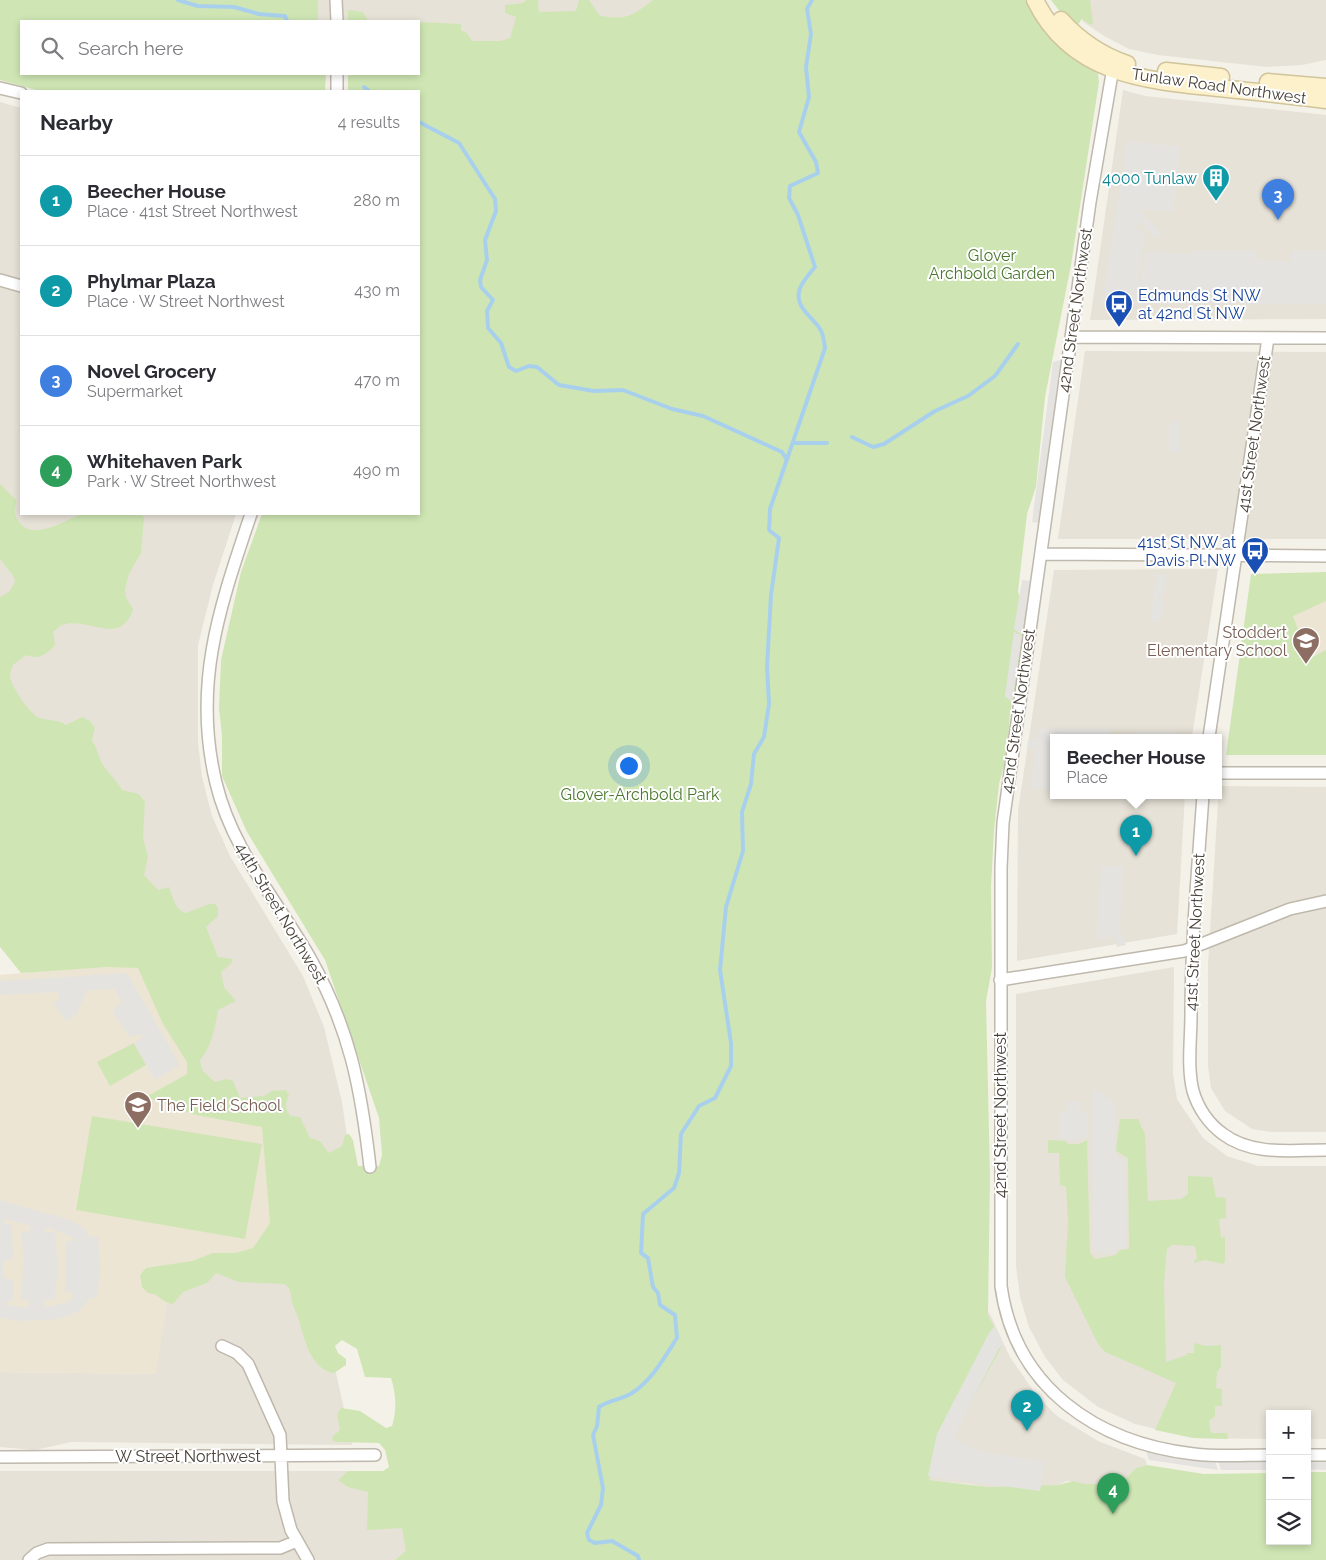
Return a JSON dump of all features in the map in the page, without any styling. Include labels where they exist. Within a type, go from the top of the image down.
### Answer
[{"type":"street","points":[[336,0],[336,20]]},
{"type":"street","points":[[1035,0],[1052,26],[1071,46],[1095,63],[1114,65]]},
{"type":"street","points":[[1046,0],[1074,34],[1114,65]]},
{"type":"street","name":"Tunlaw Road Northwest","points":[[1114,65],[1326,87]]},
{"type":"street","name":"Tunlaw Road Northwest","points":[[1114,65],[1155,80],[1326,100]]},
{"type":"street","name":"42nd Street Northwest","points":[[1114,65],[1090,202],[1042,554],[1003,817],[1000,868],[1001,1286],[1010,1322],[1029,1364],[1044,1384],[1066,1405],[1093,1423],[1120,1435],[1154,1446],[1185,1453],[1221,1456],[1266,1455]]},
{"type":"street","points":[[337,75],[337,90]]},
{"type":"street","points":[[0,88],[20,93]]},
{"type":"street","points":[[0,280],[20,286]]},
{"type":"street","points":[[1072,337],[1326,338]]},
{"type":"street","name":"41st Street Northwest","points":[[1209,734],[1268,338]]},
{"type":"street","name":"44th Street Northwest","points":[[251,515],[227,584],[212,644],[207,716],[214,774],[231,827],[248,862],[301,942],[333,1004],[357,1078],[370,1167]]},
{"type":"street","points":[[1042,554],[1326,556]]},
{"type":"street","points":[[1222,773],[1326,773]]},
{"type":"street","name":"41st Street Northwest","points":[[1203,799],[1192,949],[1190,1070],[1193,1090],[1202,1112],[1212,1125],[1230,1139],[1259,1149],[1326,1150]]},
{"type":"street","points":[[1000,980],[1192,949],[1278,913],[1326,901]]},
{"type":"street","points":[[222,1346],[237,1353],[248,1364],[280,1435],[283,1501],[297,1542],[308,1560]]},
{"type":"street","name":"W Street Northwest","points":[[0,1457],[375,1455]]},
{"type":"street","points":[[1311,1455],[1326,1455]]},
{"type":"street","points":[[30,1560],[37,1553],[48,1549],[115,1555],[280,1548],[297,1542]]},
{"type":"shaded area","points":[[313,0],[671,0],[671,13],[420,67],[420,20],[315,20]]},
{"type":"shaded area","points":[[1089,0],[1326,0],[1326,60],[1302,65],[1267,67],[1158,55],[1129,49],[1104,36],[1082,21]]},
{"type":"shaded area","points":[[1123,90],[1145,96],[1326,115],[1326,319],[1090,320]]},
{"type":"shaded area","points":[[0,102],[20,108],[20,515],[236,515],[213,585],[198,645],[198,742],[202,777],[212,816],[230,856],[303,976],[324,1027],[342,1102],[352,1170],[199,1087],[0,741]]},
{"type":"shaded area","points":[[1127,141],[1180,147],[1173,212],[1139,209],[1162,234],[1155,238],[1142,224],[1137,225],[1136,228],[1145,231],[1138,280],[1129,281],[1141,280],[1146,251],[1189,254],[1192,251],[1255,251],[1257,259],[1291,262],[1292,251],[1326,251],[1326,304],[1102,304]]},
{"type":"shaded area","points":[[1085,351],[1326,352],[1326,539],[1058,539]]},
{"type":"shaded area","points":[[1061,360],[1039,523],[1032,522],[1053,362]]},
{"type":"shaded area","points":[[1176,419],[1180,424],[1180,452],[1169,452],[1169,425]]},
{"type":"shaded area","points":[[1218,569],[1192,734],[1050,734],[1050,799],[1185,799],[1177,934],[1017,961],[1018,811],[1054,570]]},
{"type":"shaded area","points":[[1157,572],[1167,575],[1164,596],[1159,596],[1159,599],[1164,600],[1161,622],[1150,621]]},
{"type":"shaded area","points":[[1283,574],[1326,574],[1326,755]]},
{"type":"shaded area","points":[[1022,580],[1030,581],[1022,635],[1014,629]]},
{"type":"shaded area","points":[[1014,632],[1022,636],[1012,702],[1005,696]]},
{"type":"shaded area","points":[[1039,729],[1109,729],[1109,734],[1050,734],[1050,789],[1030,789],[1036,749],[1027,748],[1028,740],[1037,740]]},
{"type":"shaded area","points":[[1136,732],[1178,732],[1178,734],[1136,734]]},
{"type":"shaded area","points":[[1222,786],[1326,787],[1326,1132],[1271,1132],[1252,1129],[1225,1111],[1211,1088],[1208,1066],[1208,965],[1218,799],[1222,799]]},
{"type":"shaded area","points":[[1101,866],[1123,867],[1120,929],[1126,945],[1117,947],[1115,936],[1096,940]]},
{"type":"shaded area","name":"The Field School","points":[[146,962],[199,1087],[352,1170],[288,1275],[221,1266],[169,1288],[156,1374],[0,1372],[0,975]]},
{"type":"shaded area","points":[[1174,967],[1173,1074],[1177,1099],[1203,1138],[1227,1156],[1258,1166],[1326,1166],[1326,1439],[1311,1439],[1311,1410],[1266,1410],[1266,1439],[1193,1438],[1135,1424],[1098,1407],[1063,1380],[1045,1357],[1029,1327],[1020,1297],[1016,1266],[1016,994]]},
{"type":"shaded area","points":[[127,973],[180,1065],[155,1080],[134,1043],[142,1038],[140,1034],[129,1037],[112,1010],[122,1003],[114,989],[86,991],[77,1014],[66,1021],[53,1003],[60,999],[57,992],[0,995],[0,981]]},
{"type":"shaded area","points":[[1092,1091],[1102,1093],[1112,1101],[1115,1110],[1116,1156],[1126,1161],[1126,1248],[1118,1248],[1115,1253],[1093,1252]]},
{"type":"shaded area","points":[[1066,1102],[1081,1102],[1080,1111],[1087,1113],[1088,1137],[1080,1138],[1079,1141],[1059,1138],[1059,1113],[1068,1111]]},
{"type":"shaded area","points":[[0,1200],[70,1220],[85,1229],[89,1237],[98,1236],[100,1269],[97,1298],[89,1298],[81,1310],[60,1319],[21,1321],[0,1318]],"holes":[[[6,1219],[30,1226],[30,1231],[21,1233],[24,1258],[21,1299],[28,1300],[30,1305],[26,1308],[4,1304],[13,1300],[13,1280],[3,1278],[3,1261],[13,1259],[12,1224],[4,1223],[3,1220]],[[47,1227],[74,1238],[73,1241],[65,1241],[65,1292],[73,1293],[73,1298],[66,1303],[47,1307],[44,1304],[47,1299],[54,1300],[58,1271],[55,1232],[45,1232]]]},
{"type":"shaded area","points":[[220,1266],[288,1275],[334,1364],[352,1445],[71,1442],[35,1450],[0,1447],[0,1372],[155,1374],[169,1288]]},
{"type":"shaded area","points":[[989,1312],[1010,1357],[1037,1396],[1057,1416],[1098,1441],[1145,1459],[1147,1465],[1136,1468],[1119,1485],[1095,1488],[1067,1481],[1048,1489],[1019,1494],[971,1484],[927,1480]]},
{"type":"shaded area","points":[[995,1326],[1004,1345],[999,1348],[953,1438],[978,1451],[1045,1462],[1040,1491],[928,1476],[937,1434],[989,1333]]},
{"type":"shaded area","points":[[1146,1451],[1215,1461],[1218,1470],[1149,1460]]},
{"type":"shaded area","points":[[1218,1461],[1266,1461],[1266,1470],[1221,1470]]},
{"type":"shaded area","points":[[1311,1461],[1326,1461],[1326,1470],[1311,1469]]},
{"type":"shaded area","points":[[0,1471],[391,1471],[417,1560],[0,1560]]},
{"type":"green space","points":[[0,0],[318,0],[318,20],[20,20],[20,75],[326,75],[325,90],[36,90],[0,80]]},
{"type":"green space","name":"Glover-Archbold Park","points":[[526,0],[538,0],[539,12],[576,11],[579,0],[589,0],[600,16],[623,17],[640,10],[653,0],[1025,0],[1046,34],[1098,74],[1099,82],[1071,265],[1045,397],[1036,487],[1027,514],[1018,592],[1029,616],[1010,714],[1007,755],[999,784],[994,831],[991,887],[992,968],[986,1001],[990,1176],[988,1315],[1003,1344],[929,1480],[989,1487],[1058,1485],[1073,1481],[1085,1484],[1120,1484],[1136,1468],[1147,1465],[1204,1474],[1266,1473],[1266,1545],[1311,1545],[1311,1472],[1326,1472],[1326,1560],[395,1560],[406,1551],[402,1528],[367,1530],[368,1492],[348,1487],[338,1480],[348,1471],[383,1471],[389,1467],[385,1450],[379,1443],[338,1442],[333,1441],[332,1437],[340,1430],[337,1414],[341,1408],[360,1411],[386,1428],[392,1426],[395,1402],[391,1378],[365,1377],[357,1349],[342,1340],[335,1346],[338,1353],[346,1359],[346,1365],[334,1373],[319,1365],[313,1359],[305,1342],[292,1304],[290,1290],[285,1284],[239,1282],[216,1273],[207,1283],[183,1292],[173,1304],[152,1293],[148,1293],[142,1287],[140,1275],[146,1268],[192,1261],[213,1253],[235,1253],[253,1248],[270,1223],[262,1127],[196,1115],[146,1097],[187,1074],[187,1062],[163,1024],[138,968],[107,967],[21,973],[0,947],[0,597],[9,592],[15,582],[14,577],[0,559],[0,484],[17,501],[15,512],[19,522],[25,528],[32,530],[49,528],[80,515],[142,515],[144,518],[141,553],[129,574],[125,589],[126,597],[133,609],[128,621],[120,627],[112,629],[72,623],[61,626],[53,632],[55,645],[49,651],[39,657],[26,655],[13,665],[10,675],[11,681],[22,700],[36,716],[66,725],[82,717],[90,721],[95,728],[92,740],[104,766],[122,790],[139,794],[145,802],[143,837],[148,857],[144,875],[158,890],[169,887],[175,903],[179,909],[186,913],[209,904],[215,904],[218,908],[218,916],[206,927],[218,957],[233,959],[231,964],[221,972],[224,987],[236,1001],[218,1010],[210,1043],[200,1060],[202,1070],[215,1082],[227,1079],[233,1081],[240,1098],[264,1096],[272,1091],[286,1090],[289,1095],[286,1106],[288,1113],[290,1116],[300,1117],[310,1138],[320,1141],[329,1153],[342,1146],[345,1135],[349,1134],[353,1140],[358,1166],[379,1166],[382,1155],[379,1118],[325,960],[247,832],[222,776],[222,736],[219,708],[221,660],[241,572],[262,515],[420,515],[420,90],[348,90],[348,75],[420,75],[420,22],[461,24],[461,30],[467,33],[472,41],[500,41],[510,38],[516,17],[505,13],[505,5],[523,3]]},
{"type":"green space","points":[[1051,0],[1090,0],[1093,23],[1091,25],[1082,19],[1074,30]]},
{"type":"green space","points":[[348,10],[363,12],[367,20],[348,20]]},
{"type":"green space","points":[[1326,572],[1326,601],[1293,616],[1309,659],[1326,650],[1326,755],[1226,755],[1251,574]]},
{"type":"green space","points":[[134,1043],[146,1065],[110,1086],[97,1062]]},
{"type":"green space","points":[[92,1116],[262,1144],[245,1239],[76,1210]]},
{"type":"green space","points":[[1120,1119],[1138,1119],[1145,1134],[1148,1201],[1181,1199],[1188,1194],[1188,1176],[1212,1177],[1216,1197],[1226,1198],[1226,1218],[1219,1219],[1221,1238],[1225,1237],[1225,1262],[1223,1264],[1205,1260],[1193,1263],[1197,1258],[1195,1246],[1172,1245],[1167,1249],[1164,1283],[1166,1362],[1187,1355],[1187,1353],[1194,1353],[1194,1343],[1206,1346],[1221,1345],[1221,1367],[1217,1372],[1216,1388],[1222,1389],[1222,1406],[1215,1406],[1215,1416],[1209,1421],[1211,1433],[1227,1433],[1228,1439],[1193,1438],[1155,1430],[1176,1383],[1105,1352],[1098,1344],[1065,1277],[1068,1221],[1066,1187],[1060,1185],[1059,1153],[1048,1153],[1048,1140],[1079,1144],[1087,1140],[1090,1253],[1095,1259],[1116,1255],[1120,1250],[1129,1249],[1128,1158],[1116,1151]]},
{"type":"waterway","points":[[178,0],[198,6],[234,7],[259,14],[285,16],[287,20]]},
{"type":"waterway","points":[[639,1560],[638,1556],[612,1541],[595,1543],[589,1540],[587,1533],[601,1505],[603,1488],[593,1435],[597,1426],[599,1407],[632,1393],[646,1382],[677,1338],[675,1315],[660,1305],[658,1293],[653,1287],[648,1258],[641,1253],[643,1214],[674,1188],[679,1173],[681,1134],[699,1106],[715,1098],[731,1066],[731,1043],[720,970],[726,907],[743,851],[742,812],[751,784],[754,754],[764,737],[769,704],[767,667],[771,595],[779,538],[769,530],[770,509],[825,348],[821,331],[800,303],[799,292],[801,286],[815,267],[798,215],[789,198],[790,186],[818,173],[816,162],[799,132],[809,97],[806,67],[811,34],[807,9],[812,0]]},
{"type":"waterway","points":[[364,87],[368,90]]},
{"type":"waterway","points":[[420,123],[459,143],[495,199],[496,211],[485,240],[487,260],[480,280],[481,287],[493,300],[487,311],[488,328],[501,343],[509,367],[516,371],[529,366],[537,367],[559,385],[594,391],[623,390],[672,409],[703,416],[782,452],[787,460]]},
{"type":"waterway","points":[[852,437],[873,447],[884,444],[935,411],[968,396],[995,376],[1018,344]]},
{"type":"waterway","points":[[794,443],[827,443]]},
{"type":"place","name":"4000 Tunlaw","points":[[1216,202]]},
{"type":"place","name":"Novel Grocery","points":[[1278,220]]},
{"type":"place","name":"Edmunds St NW at 42nd St NW","points":[[1119,328]]},
{"type":"place","name":"41st St NW at Davis Pl NW","points":[[1255,575]]},
{"type":"place","name":"Stoddert Elementary School","points":[[1306,665]]},
{"type":"place","name":"Beecher House","points":[[1136,856]]},
{"type":"place","name":"The Field School","points":[[138,1129]]},
{"type":"place","name":"Phylmar Plaza","points":[[1027,1431]]},
{"type":"place","name":"Whitehaven Park","points":[[1113,1514]]},
{"type":"park label","name":"Glover Archbold Garden","points":[[992,264]]}]
